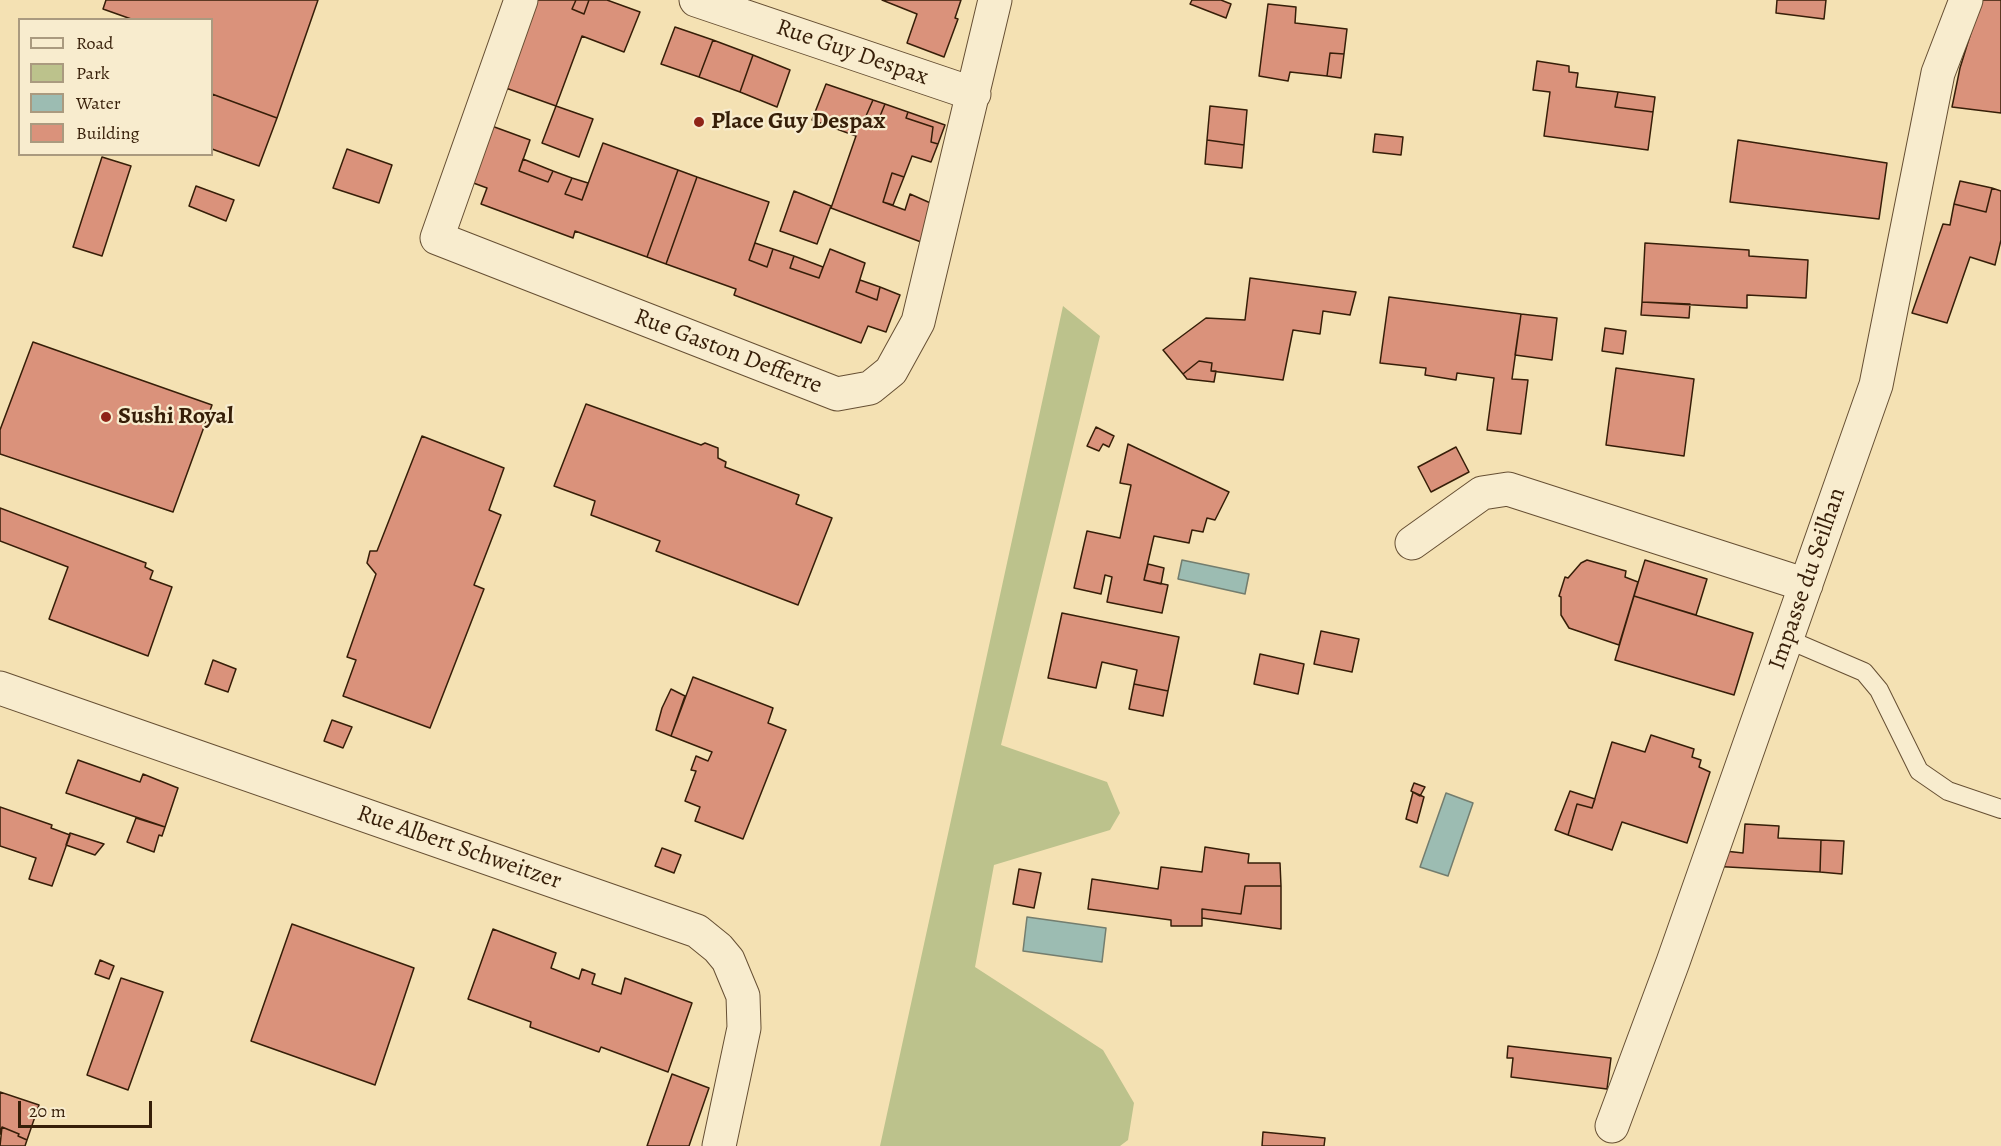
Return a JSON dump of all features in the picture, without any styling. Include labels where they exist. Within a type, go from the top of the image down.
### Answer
[{"type":"street","name":"Rue Gaston Defferre","points":[[521,0],[437,238],[837,394],[870,388],[891,371],[918,322],[995,0]]},
{"type":"street","name":"Rue Guy Despax","points":[[696,0],[974,94]]},
{"type":"street","name":"Impasse du Seilhan","points":[[1609,1136],[1673,962],[1876,385],[1938,73],[1966,0]]},
{"type":"street","points":[[1412,543],[1482,493],[1508,489],[1806,585]]},
{"type":"street","name":"Rue Albert Schweitzer","points":[[0,688],[697,932],[718,948],[728,960],[743,996],[744,1028],[719,1146]]},
{"type":"lane","points":[[1787,639],[1863,672],[1879,690],[1919,771],[1948,790],[2001,809]]},
{"type":"green space","points":[[1063,306],[1100,336],[1001,745],[1107,782],[1120,813],[1110,830],[994,865],[975,967],[1103,1050],[1134,1103],[1128,1140],[1120,1146],[880,1146]]},
{"type":"water","points":[[1182,560],[1249,574],[1245,594],[1178,579]]},
{"type":"water","points":[[1446,793],[1473,803],[1448,876],[1420,867]]},
{"type":"water","points":[[1027,917],[1106,928],[1102,962],[1023,951]]},
{"type":"building","points":[[106,0],[318,0],[277,118],[213,94],[213,18],[128,18],[103,9]]},
{"type":"building","points":[[534,0],[576,0],[572,9],[584,14],[589,0],[607,0],[640,12],[624,52],[582,36],[556,106],[503,87]]},
{"type":"building","points":[[576,0],[589,0],[584,14],[572,9]]},
{"type":"building","points":[[882,0],[961,0],[955,18],[958,19],[944,57],[907,43],[917,14]]},
{"type":"building","points":[[1192,0],[1221,0],[1231,4],[1226,18],[1190,4]]},
{"type":"building","points":[[1777,0],[1826,0],[1824,19],[1776,13]]},
{"type":"building","points":[[1981,0],[2001,0],[2001,113],[1952,107],[1960,68]]},
{"type":"building","points":[[1268,4],[1296,7],[1295,23],[1347,29],[1344,54],[1330,53],[1327,76],[1290,72],[1288,81],[1259,76]]},
{"type":"building","points":[[675,27],[713,40],[699,77],[661,64]]},
{"type":"building","points":[[713,40],[753,55],[740,92],[699,77]]},
{"type":"building","points":[[1330,53],[1344,54],[1341,78],[1327,76]]},
{"type":"building","points":[[753,55],[790,70],[777,107],[740,92]]},
{"type":"building","points":[[1537,61],[1569,66],[1569,72],[1578,73],[1576,87],[1618,92],[1615,107],[1653,112],[1648,150],[1544,136],[1550,92],[1533,90]]},
{"type":"building","points":[[826,84],[873,100],[866,116],[878,121],[885,104],[908,112],[906,118],[933,127],[931,142],[938,144],[931,162],[912,156],[904,177],[892,173],[883,202],[905,210],[910,194],[935,205],[921,242],[831,208],[856,136],[812,120]]},
{"type":"building","points":[[1618,92],[1655,97],[1653,112],[1615,107]]},
{"type":"building","points":[[213,94],[277,118],[259,166],[213,149]]},
{"type":"building","points":[[873,100],[885,104],[878,121],[866,116]]},
{"type":"building","points":[[556,106],[593,119],[579,157],[542,143]]},
{"type":"building","points":[[1210,106],[1247,110],[1244,145],[1207,140]]},
{"type":"building","points":[[908,112],[945,125],[938,144],[931,142],[933,127],[906,118]]},
{"type":"building","points":[[489,125],[530,140],[519,171],[548,182],[553,171],[572,178],[565,194],[582,200],[603,143],[678,170],[647,257],[575,231],[573,238],[481,204],[487,188],[468,181]]},
{"type":"building","points":[[1375,134],[1403,137],[1401,155],[1373,152]]},
{"type":"building","points":[[1207,140],[1244,145],[1242,168],[1205,164]]},
{"type":"building","points":[[1738,140],[1887,163],[1879,219],[1730,202]]},
{"type":"building","points":[[347,149],[392,165],[379,203],[333,188]]},
{"type":"building","points":[[102,157],[131,166],[102,256],[73,247]]},
{"type":"building","points":[[523,159],[553,171],[548,182],[519,171]]},
{"type":"building","points":[[678,170],[697,177],[666,264],[647,257]]},
{"type":"building","points":[[892,173],[904,177],[893,205],[883,202]]},
{"type":"building","points":[[697,177],[769,202],[749,260],[767,267],[773,249],[794,256],[790,268],[819,278],[830,249],[865,263],[856,292],[877,300],[880,287],[900,295],[886,332],[868,326],[861,343],[734,295],[736,289],[666,264]]},
{"type":"building","points":[[572,178],[588,183],[582,200],[565,194]]},
{"type":"building","points":[[1960,181],[1992,188],[1986,212],[1954,204]]},
{"type":"building","points":[[196,186],[234,200],[226,221],[189,206]]},
{"type":"building","points":[[1992,188],[2001,191],[2001,240],[1995,265],[1970,257],[1947,323],[1912,313],[1943,224],[1950,225],[1954,204],[1986,212]]},
{"type":"building","points":[[794,191],[831,206],[817,244],[780,231]]},
{"type":"building","points":[[755,243],[773,249],[767,267],[749,260]]},
{"type":"building","points":[[1645,243],[1749,250],[1749,256],[1808,260],[1806,298],[1747,295],[1747,308],[1642,302]]},
{"type":"building","points":[[794,256],[823,267],[819,278],[790,268]]},
{"type":"building","points":[[1250,278],[1356,292],[1350,315],[1323,311],[1320,334],[1293,330],[1283,380],[1211,371],[1212,363],[1199,361],[1183,374],[1163,350],[1206,318],[1245,320]]},
{"type":"building","points":[[860,280],[880,287],[877,300],[856,292]]},
{"type":"building","points":[[1389,297],[1521,314],[1512,379],[1528,380],[1521,434],[1487,430],[1494,378],[1457,373],[1456,380],[1425,375],[1426,368],[1380,363]]},
{"type":"building","points":[[1642,302],[1690,304],[1689,318],[1641,315]]},
{"type":"building","points":[[1521,314],[1557,318],[1552,360],[1515,355]]},
{"type":"building","points":[[1605,328],[1626,331],[1623,354],[1602,351]]},
{"type":"building","name":"Sushi Royal","points":[[33,342],[212,405],[173,512],[0,454],[0,430]]},
{"type":"building","points":[[1199,361],[1212,363],[1211,371],[1216,371],[1214,382],[1187,379],[1183,374]]},
{"type":"building","points":[[1616,368],[1694,379],[1684,456],[1606,445]]},
{"type":"building","points":[[586,404],[701,445],[705,443],[718,448],[718,458],[726,462],[725,467],[799,495],[796,504],[832,518],[798,605],[656,551],[660,541],[591,515],[595,501],[554,486]]},
{"type":"building","points":[[1096,427],[1114,436],[1109,447],[1103,444],[1099,451],[1087,446]]},
{"type":"building","points":[[422,436],[504,468],[489,510],[501,515],[474,585],[484,589],[430,728],[343,696],[356,660],[347,657],[376,574],[367,563],[370,551],[377,551]]},
{"type":"building","points":[[1128,444],[1229,492],[1215,520],[1207,518],[1203,532],[1192,530],[1189,543],[1154,536],[1144,580],[1168,585],[1162,613],[1107,602],[1112,577],[1105,575],[1101,594],[1074,588],[1087,531],[1120,538],[1131,485],[1120,483]]},
{"type":"building","points":[[1456,447],[1469,472],[1431,492],[1418,467]]},
{"type":"building","points":[[0,508],[146,563],[145,567],[153,571],[150,579],[172,587],[148,656],[49,619],[68,567],[0,541]]},
{"type":"building","points":[[1587,560],[1626,571],[1625,577],[1638,582],[1619,645],[1569,628],[1561,615],[1561,597],[1559,596],[1565,577],[1568,578],[1581,563]]},
{"type":"building","points":[[1645,560],[1707,579],[1696,615],[1634,596]]},
{"type":"building","points":[[1148,564],[1164,568],[1161,584],[1144,580]]},
{"type":"building","points":[[1634,596],[1753,633],[1734,695],[1615,660]]},
{"type":"building","points":[[1062,613],[1179,637],[1168,691],[1134,684],[1137,670],[1102,662],[1096,688],[1048,678]]},
{"type":"building","points":[[1321,631],[1359,639],[1352,672],[1314,664]]},
{"type":"building","points":[[1260,654],[1304,664],[1298,694],[1254,684]]},
{"type":"building","points":[[213,660],[236,669],[228,692],[205,684]]},
{"type":"building","points":[[693,677],[773,708],[768,723],[786,730],[743,839],[695,821],[700,807],[685,801],[696,771],[691,770],[696,756],[708,761],[712,752],[671,736]]},
{"type":"building","points":[[1134,684],[1168,691],[1163,716],[1129,709]]},
{"type":"building","points":[[671,689],[685,696],[671,736],[656,730],[662,708]]},
{"type":"building","points":[[332,720],[352,727],[343,748],[324,741]]},
{"type":"building","points":[[1651,735],[1694,749],[1692,757],[1701,760],[1699,767],[1710,772],[1687,843],[1622,822],[1612,850],[1568,835],[1577,804],[1592,808],[1612,742],[1645,752]]},
{"type":"building","points":[[78,760],[140,782],[143,774],[178,788],[165,827],[66,793]]},
{"type":"building","points":[[1414,783],[1425,787],[1420,796],[1411,791]]},
{"type":"building","points":[[1570,791],[1595,799],[1592,808],[1577,804],[1568,835],[1555,830]]},
{"type":"building","points":[[1413,792],[1424,797],[1417,823],[1406,819]]},
{"type":"building","points":[[0,807],[52,825],[51,828],[70,835],[52,886],[29,879],[36,858],[0,846]]},
{"type":"building","points":[[136,818],[165,827],[162,836],[159,835],[154,852],[127,842]]},
{"type":"building","points":[[1745,824],[1779,826],[1778,838],[1821,840],[1820,872],[1710,866],[1716,850],[1743,853]]},
{"type":"building","points":[[70,833],[104,844],[95,855],[66,845]]},
{"type":"building","points":[[1821,840],[1844,841],[1842,874],[1820,872]]},
{"type":"building","points":[[1205,847],[1249,854],[1248,863],[1280,863],[1281,886],[1245,886],[1241,914],[1202,909],[1202,926],[1171,926],[1171,920],[1088,909],[1092,879],[1158,889],[1161,867],[1202,872]]},
{"type":"building","points":[[662,848],[681,855],[674,873],[655,866]]},
{"type":"building","points":[[1019,869],[1041,873],[1034,908],[1013,904]]},
{"type":"building","points":[[1245,886],[1281,886],[1281,929],[1202,918],[1202,909],[1241,914]]},
{"type":"building","points":[[292,924],[414,968],[375,1085],[251,1041]]},
{"type":"building","points":[[493,929],[556,953],[551,968],[579,979],[582,969],[595,974],[592,984],[621,994],[625,978],[692,1003],[668,1072],[601,1047],[599,1052],[530,1027],[531,1022],[468,999]]},
{"type":"building","points":[[100,960],[114,966],[109,979],[95,974]]},
{"type":"building","points":[[121,978],[163,992],[128,1090],[87,1075]]},
{"type":"building","points":[[1508,1046],[1611,1058],[1607,1089],[1511,1077],[1513,1058],[1507,1058]]},
{"type":"building","points":[[672,1074],[709,1088],[689,1146],[647,1146]]},
{"type":"building","points":[[0,1092],[39,1105],[27,1140],[2,1127],[0,1134]]},
{"type":"building","points":[[2,1127],[27,1140],[25,1146],[0,1146]]},
{"type":"building","points":[[1263,1132],[1325,1138],[1324,1146],[1262,1146]]},
{"type":"place","name":"Place Guy Despax","points":[[699,122]]},
{"type":"place","name":"Sushi Royal","points":[[106,417]]}]
